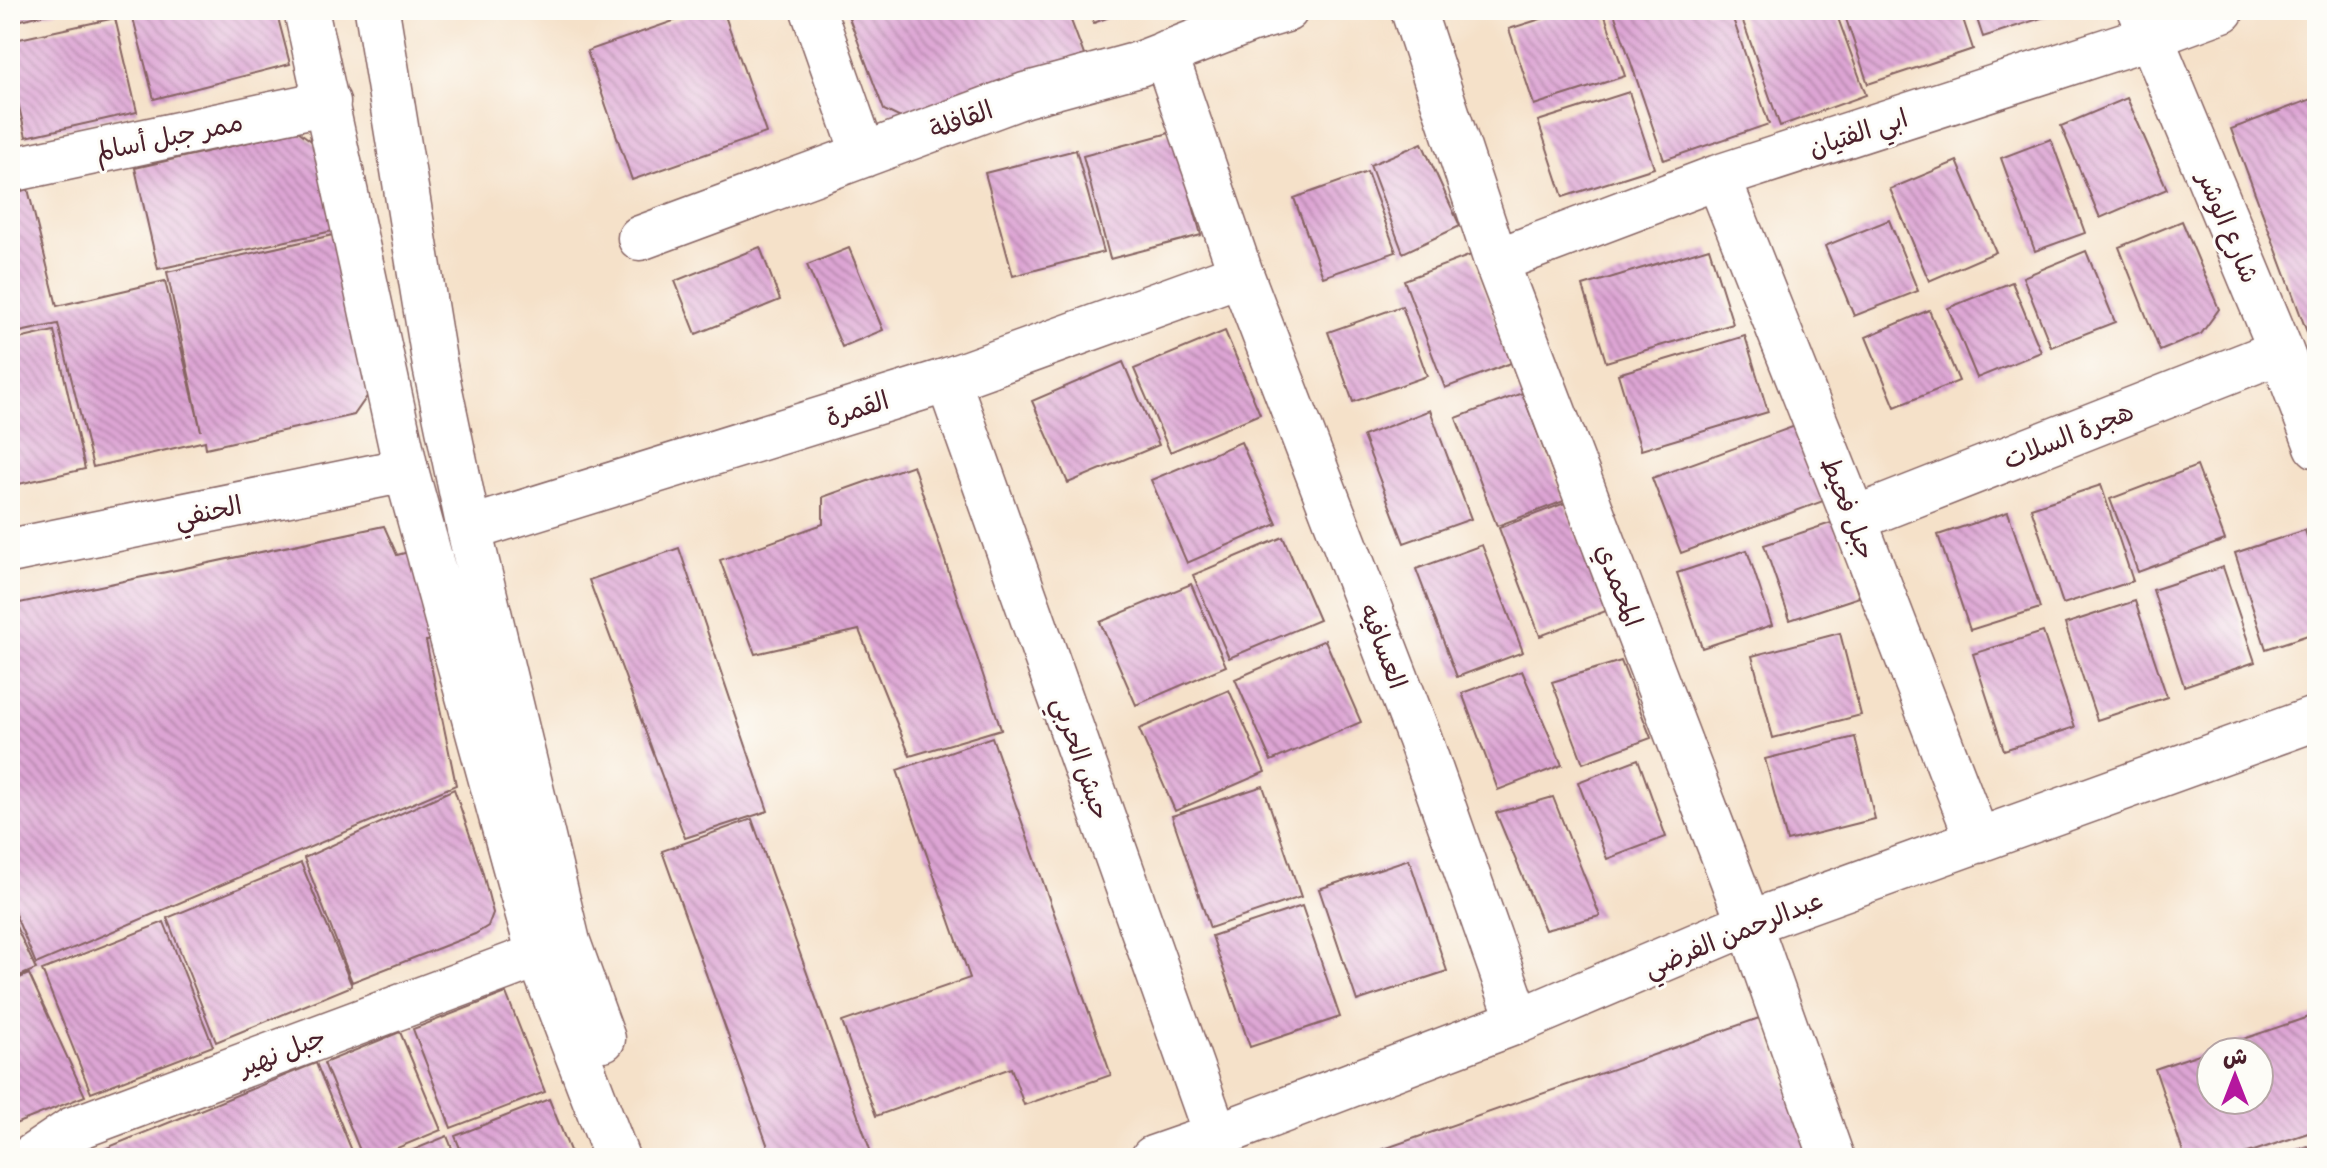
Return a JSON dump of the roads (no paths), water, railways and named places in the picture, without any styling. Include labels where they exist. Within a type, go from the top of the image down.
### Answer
[{"type":"street","points":[[306,10],[406,470],[539,955],[617,1158]]},
{"type":"street","points":[[377,10],[435,366],[469,529],[568,942],[645,1158]]},
{"type":"street","points":[[813,10],[864,155]]},
{"type":"street","name":"القافلة","points":[[640,238],[1025,95],[1139,64],[1249,21],[1286,10]]},
{"type":"street","name":"المحمدي","points":[[1413,10],[1496,261],[1749,923],[1832,1158]]},
{"type":"street","name":"ابي الفتيان","points":[[1496,261],[2144,23],[2222,10]]},
{"type":"street","name":"شارع الوشر","points":[[2144,23],[2281,351],[2317,446]]},
{"type":"street","name":"العسافيه","points":[[1165,53],[1241,274],[1419,737],[1519,1021]]},
{"type":"street","name":"ممر جبل أسالم","points":[[10,170],[328,102]]},
{"type":"street","name":"جبل فحيط","points":[[1718,177],[1978,841]]},
{"type":"street","name":"القمرة","points":[[469,529],[948,380],[1241,274]]},
{"type":"street","name":"هجرة السلات","points":[[1854,519],[2281,351]]},
{"type":"street","name":"حبش الحربي","points":[[948,380],[1216,1136]]},
{"type":"street","name":"الحنفي","points":[[10,551],[406,470]]},
{"type":"street","name":"عبدالرحمن الفرضي","points":[[1153,1158],[1519,1021],[1749,923],[2317,718]]},
{"type":"street","name":"جبل نهير","points":[[37,1156],[73,1129],[539,955]]}]
